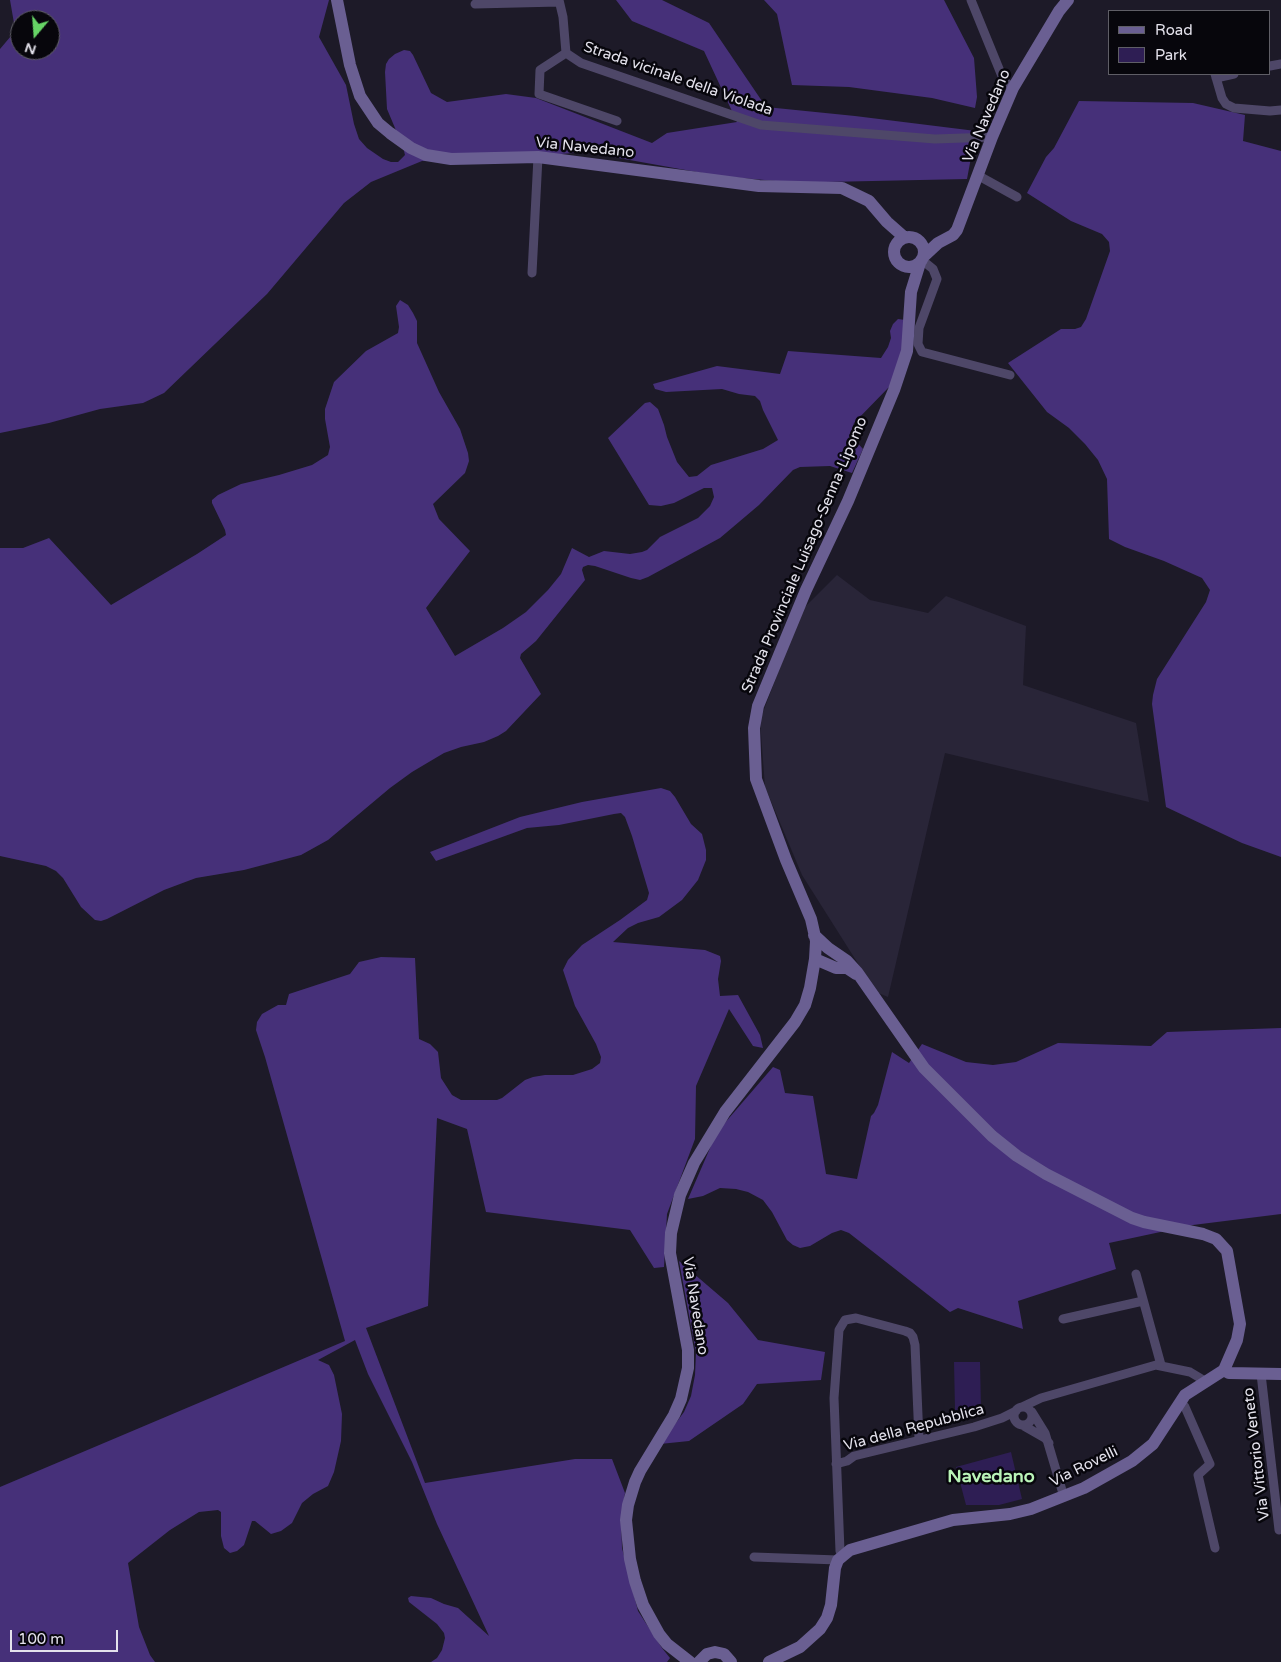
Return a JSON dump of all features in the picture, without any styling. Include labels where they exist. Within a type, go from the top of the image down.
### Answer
[{"type":"street","name":"Via Navedano","points":[[337,0],[350,65],[360,96],[378,123],[400,142],[426,155],[451,159],[492,160],[538,157],[759,186],[842,188],[869,201],[900,241]]},
{"type":"street","points":[[971,0],[1004,81],[1013,88]]},
{"type":"street","name":"Via Navedano","points":[[922,259],[938,243],[953,235],[957,230],[1013,88],[1068,0]]},
{"type":"street","points":[[476,4],[559,1],[563,17],[566,53],[540,70],[539,94],[617,121]]},
{"type":"street","name":"Strada vicinale della Violada","points":[[566,53],[581,63],[761,125],[935,140],[992,138]]},
{"type":"street","points":[[1216,76],[1222,98],[1226,104],[1234,108],[1281,110]]},
{"type":"street","points":[[532,273],[538,157]]},
{"type":"street","points":[[978,176],[1017,196]]},
{"type":"street","points":[[920,241],[924,248],[922,259],[914,266],[906,266],[897,261],[894,251],[900,241],[915,238],[920,241],[938,243]]},
{"type":"street","points":[[922,259],[933,269],[937,279],[919,328],[918,344],[922,352],[1010,375]]},
{"type":"street","name":"Strada Provinciale Luisago-Senna-Lipomo","points":[[810,988],[815,960],[811,920],[756,779],[754,728],[758,706],[806,590],[848,501],[894,390],[907,351],[911,292],[922,259]]},
{"type":"street","name":"Strada Provinciale Luisago-Senna-Lipomo","points":[[906,266],[911,292]]},
{"type":"street","points":[[814,935],[847,961],[860,976],[924,1068],[992,1136],[1017,1156],[1046,1174],[1132,1218],[1203,1234],[1216,1239],[1222,1244],[1227,1251],[1240,1324],[1237,1340],[1224,1370],[1229,1373],[1281,1374]]},
{"type":"street","points":[[815,960],[835,952]]},
{"type":"street","points":[[815,960],[836,968],[847,968],[860,976]]},
{"type":"street","points":[[810,988],[821,975],[836,968]]},
{"type":"street","name":"Via Navedano","points":[[690,1662],[667,1644],[659,1634],[643,1605],[630,1559],[626,1520],[628,1505],[635,1482],[674,1415],[685,1384],[688,1368],[688,1350],[670,1253],[671,1233],[680,1195],[694,1163],[708,1138],[725,1112],[794,1022],[805,1005],[810,988]]},
{"type":"street","points":[[1136,1274],[1160,1365],[1190,1372],[1205,1381]]},
{"type":"street","points":[[1063,1320],[1143,1301]]},
{"type":"street","points":[[836,1464],[834,1398],[839,1330],[845,1320],[856,1318],[910,1333],[915,1345],[919,1439]]},
{"type":"street","name":"Via della Repubblica","points":[[840,1557],[836,1464],[847,1461],[854,1456],[1002,1418],[1041,1398],[1160,1365]]},
{"type":"street","name":"Via Rovelli","points":[[754,1557],[840,1557],[850,1550],[953,1520],[1010,1514],[1031,1509],[1064,1496],[1103,1478],[1144,1452],[1161,1434],[1185,1394],[1224,1370]]},
{"type":"street","name":"Via Vittorio Veneto","points":[[1261,1374],[1279,1530]]},
{"type":"street","points":[[1180,1402],[1185,1407],[1210,1464],[1198,1475],[1215,1548]]},
{"type":"street","points":[[1020,1424],[1014,1414],[1019,1409],[1029,1409],[1046,1433],[1064,1496]]},
{"type":"street","points":[[1020,1424],[1030,1422],[1033,1416],[1032,1412]]},
{"type":"street","points":[[1002,1418],[1008,1418],[1020,1424],[1045,1438],[1049,1443]]},
{"type":"street","points":[[769,1662],[800,1647],[820,1629],[827,1618],[831,1605],[835,1568],[840,1557]]},
{"type":"street","points":[[675,1650],[703,1658],[720,1653],[732,1661]]},
{"type":"shaded area","points":[[10,0],[329,0],[319,37],[346,85],[359,139],[367,148],[391,162],[398,162],[405,155],[387,109],[385,72],[389,59],[404,50],[410,51],[413,55],[431,93],[447,102],[506,94],[536,98],[652,143],[667,133],[737,122],[704,51],[632,21],[616,0],[662,0],[709,23],[766,107],[976,131],[967,179],[787,182],[719,176],[585,152],[489,160],[422,161],[371,182],[344,203],[267,294],[164,393],[143,403],[100,409],[49,423],[0,433],[0,49],[10,37],[10,60],[60,60],[60,10],[12,10]]},
{"type":"shaded area","points":[[764,0],[944,0],[974,58],[977,97],[975,108],[932,98],[849,87],[792,85],[777,14]]},
{"type":"shaded area","points":[[1079,101],[1193,103],[1245,115],[1243,141],[1281,151],[1281,857],[1242,843],[1166,807],[1152,704],[1153,695],[1157,679],[1206,602],[1210,590],[1202,578],[1109,539],[1107,479],[1098,460],[1069,428],[1047,412],[1008,363],[1061,329],[1081,327],[1086,319],[1110,251],[1109,242],[1102,234],[1071,221],[1027,193]]},
{"type":"shaded area","points":[[400,300],[408,305],[417,321],[417,343],[439,392],[460,429],[468,453],[469,461],[465,473],[433,504],[439,519],[470,551],[426,608],[455,656],[526,612],[561,574],[572,548],[589,557],[604,551],[630,554],[642,552],[647,550],[660,537],[698,518],[710,506],[714,497],[712,488],[704,488],[674,503],[661,506],[649,505],[608,438],[645,403],[650,402],[658,409],[677,462],[689,477],[697,476],[711,465],[763,449],[778,440],[760,401],[755,396],[722,389],[666,392],[655,389],[653,384],[717,366],[780,374],[788,351],[881,358],[888,347],[893,324],[898,319],[913,321],[891,385],[854,423],[852,429],[853,438],[863,449],[852,473],[830,466],[800,467],[793,470],[759,505],[720,538],[640,580],[595,566],[588,565],[583,567],[585,580],[536,641],[521,654],[520,658],[541,694],[506,731],[484,742],[444,753],[412,772],[328,840],[301,855],[244,870],[196,878],[164,890],[107,919],[95,920],[81,907],[63,878],[56,871],[46,866],[0,856],[0,548],[23,548],[49,538],[111,605],[197,554],[226,535],[212,503],[212,500],[218,495],[241,484],[312,465],[328,455],[330,447],[325,409],[334,382],[366,351],[398,333],[396,306]]},
{"type":"shaded area","points":[[837,575],[870,600],[928,613],[946,596],[1026,626],[1023,685],[1136,723],[1149,802],[945,753],[888,997],[876,992],[802,875],[765,787],[760,720],[802,610]]},
{"type":"shaded area","points":[[661,788],[670,791],[691,824],[702,834],[706,850],[706,860],[698,880],[682,900],[659,917],[628,928],[613,942],[705,950],[720,956],[718,979],[720,996],[738,995],[760,1035],[763,1048],[753,1046],[729,1009],[696,1086],[695,1139],[667,1214],[664,1267],[654,1268],[630,1230],[486,1212],[467,1129],[437,1118],[428,1306],[366,1328],[425,1483],[575,1459],[612,1459],[625,1493],[621,1518],[622,1548],[638,1611],[670,1658],[667,1662],[431,1662],[437,1658],[442,1650],[445,1638],[444,1633],[437,1624],[409,1602],[408,1598],[411,1596],[431,1598],[458,1608],[489,1636],[437,1524],[412,1462],[368,1374],[355,1340],[318,1360],[329,1365],[334,1375],[342,1414],[341,1441],[334,1472],[328,1486],[313,1494],[302,1503],[292,1523],[281,1531],[271,1534],[255,1521],[252,1521],[244,1545],[237,1551],[230,1553],[224,1548],[221,1536],[221,1512],[218,1510],[199,1512],[170,1530],[128,1563],[139,1627],[150,1655],[155,1662],[0,1662],[0,1487],[345,1341],[256,1030],[257,1022],[262,1014],[278,1005],[286,1005],[289,994],[350,974],[359,962],[381,957],[415,958],[419,1039],[430,1044],[438,1052],[441,1078],[452,1095],[461,1100],[497,1100],[525,1080],[533,1077],[573,1075],[592,1069],[600,1063],[601,1057],[575,1006],[563,970],[568,960],[582,945],[647,900],[649,893],[625,817],[621,813],[559,825],[527,828],[436,861],[430,852],[520,817],[582,802]]},
{"type":"shaded area","points":[[1281,1028],[1281,1214],[1193,1225],[1109,1243],[1116,1269],[1018,1301],[1023,1329],[958,1308],[950,1312],[849,1233],[841,1230],[810,1246],[800,1248],[793,1245],[787,1240],[772,1212],[763,1200],[748,1192],[720,1188],[703,1196],[688,1199],[717,1132],[773,1067],[780,1070],[785,1093],[813,1096],[826,1174],[857,1179],[871,1116],[878,1105],[892,1052],[909,1063],[922,1044],[966,1062],[993,1065],[1016,1062],[1058,1043],[1151,1046],[1167,1032]]},
{"type":"shaded area","points":[[679,1261],[728,1303],[758,1340],[825,1352],[821,1380],[757,1384],[743,1404],[689,1441],[660,1444],[684,1412],[691,1396],[695,1375],[696,1353]]},
{"type":"green space","points":[[954,1362],[980,1362],[981,1409],[955,1410]]},
{"type":"green space","points":[[1011,1452],[1022,1499],[999,1505],[966,1505],[956,1467]]},
{"type":"district","name":"Navedano","points":[[991,1477]]}]
